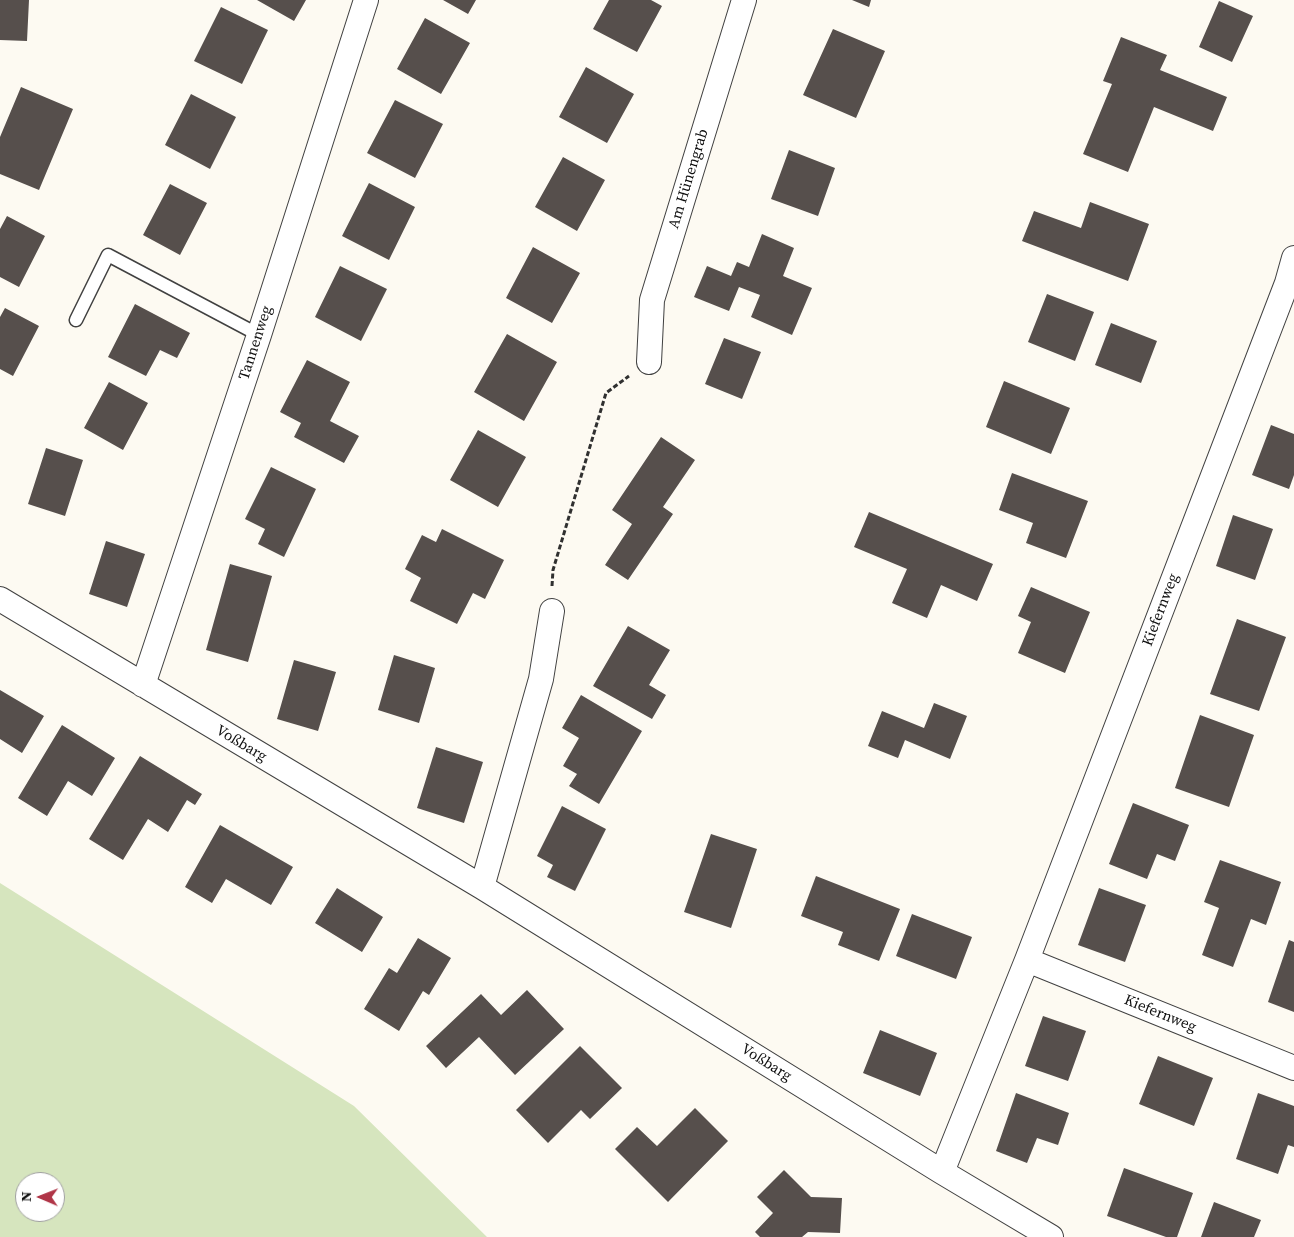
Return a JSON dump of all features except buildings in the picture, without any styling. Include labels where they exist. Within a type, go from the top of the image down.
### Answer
[{"type":"street","name":"Tannenweg","points":[[142,685],[259,335],[366,0]]},
{"type":"street","name":"Am Hünengrab","points":[[649,362],[652,300],[744,0]]},
{"type":"street","name":"Kiefernweg","points":[[942,1172],[1026,960],[1283,292],[1294,258]]},
{"type":"street","name":"Voßbarg","points":[[0,599],[482,887],[942,1172],[1051,1237]]},
{"type":"street","points":[[482,887],[541,679],[552,611]]},
{"type":"street","name":"Kiefernweg","points":[[1026,960],[1294,1068]]},
{"type":"lane","points":[[76,320],[108,255],[259,335]]},
{"type":"path","points":[[552,611],[553,570],[606,393],[649,362]]},
{"type":"green space","points":[[0,883],[354,1106],[487,1237],[0,1237]]}]
